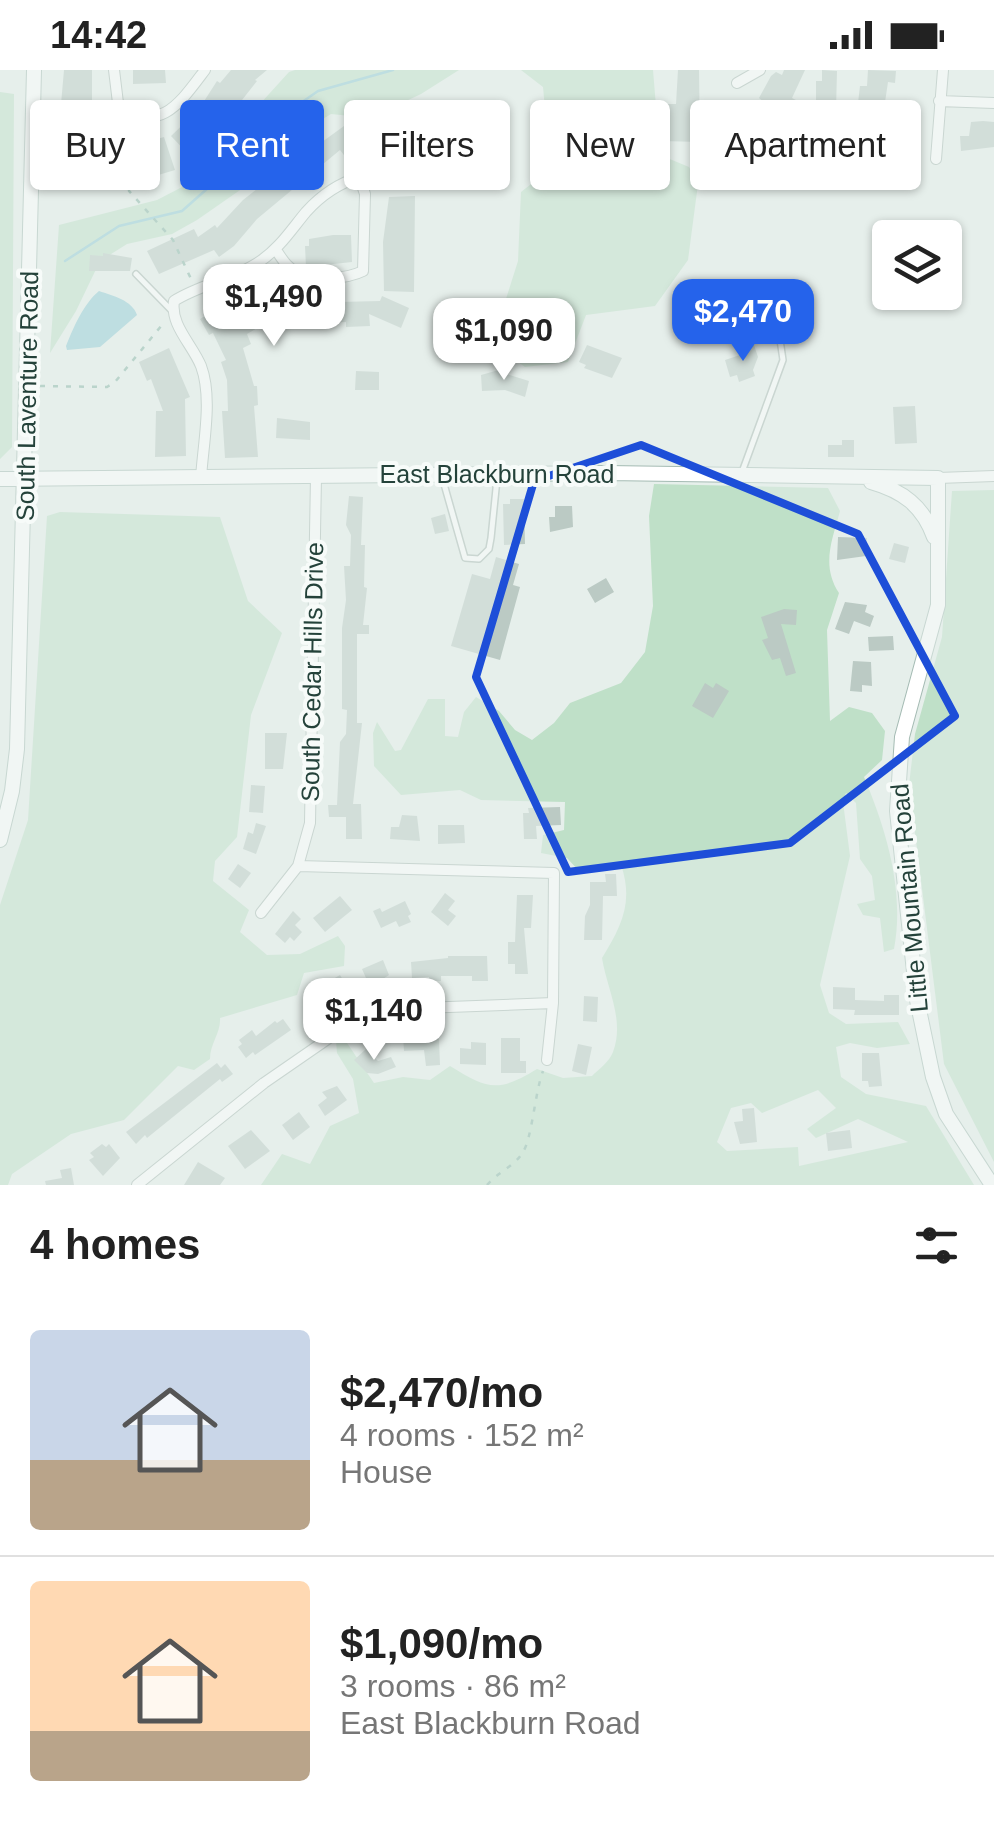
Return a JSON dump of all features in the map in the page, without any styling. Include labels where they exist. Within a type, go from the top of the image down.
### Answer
[{"type":"street","name":"South Laventure Road","points":[[34,70],[34,100]]},
{"type":"street","points":[[114,70],[118,100]]},
{"type":"street","points":[[160,115],[168,112],[205,70]]},
{"type":"street","points":[[737,83],[760,70]]},
{"type":"street","points":[[936,158],[943,70]]},
{"type":"street","points":[[939,101],[994,103]]},
{"type":"street","points":[[202,478],[206,386],[201,367],[172,311],[174,301],[237,274],[276,250],[309,209],[344,182]]},
{"type":"street","name":"South Laventure Road","points":[[0,840],[17,749],[33,190]]},
{"type":"street","points":[[276,250],[287,266],[308,276],[342,277],[362,271],[364,190]]},
{"type":"street","name":"East Blackburn Road","points":[[0,479],[440,474],[994,476]]},
{"type":"street","name":"South Cedar Hills Drive","points":[[298,866],[310,824],[316,476]]},
{"type":"street","points":[[848,476],[886,486],[908,497],[923,512],[938,548]]},
{"type":"street","name":"Little Mountain Road","points":[[938,478],[938,605],[902,737],[897,811],[917,1000],[932,1078],[952,1124],[992,1185]]},
{"type":"street","points":[[261,914],[298,866],[554,873],[553,1004],[547,1060]]},
{"type":"street","points":[[137,1185],[264,1083],[348,1025],[394,1009],[553,1004]]},
{"type":"lane","points":[[136,274],[172,311]]},
{"type":"lane","points":[[741,475],[783,360],[779,332]]},
{"type":"lane","points":[[440,474],[465,558],[472,560],[489,549],[497,474]]},
{"type":"path","points":[[129,190],[173,240],[192,279]]},
{"type":"path","points":[[40,386],[107,386],[115,382],[162,324]]},
{"type":"path","points":[[487,1185],[498,1172],[516,1162],[526,1148],[532,1105],[547,1060]]},
{"type":"highlighted area","points":[[641,445],[858,534],[955,716],[790,843],[568,872],[476,677],[534,481]]},
{"type":"green space","points":[[459,70],[408,100],[344,100],[344,115],[331,114],[324,118],[324,100],[263,100],[289,72]]},
{"type":"green space","points":[[521,70],[653,70],[655,100],[544,100],[543,87]]},
{"type":"green space","points":[[0,92],[14,94],[12,447],[0,459]]},
{"type":"green space","points":[[670,159],[689,167],[690,190],[697,190],[688,260],[655,306],[586,315],[568,362],[525,367],[492,343],[518,261],[521,192],[530,185],[530,190],[670,190]]},
{"type":"green space","points":[[180,188],[240,190],[172,234],[127,244],[100,261],[50,353],[59,225],[157,200]]},
{"type":"green space","points":[[654,484],[828,488],[840,511],[829,563],[839,593],[827,630],[830,721],[849,707],[872,713],[885,731],[882,760],[864,777],[891,861],[897,927],[894,949],[884,952],[880,918],[863,915],[857,904],[875,900],[872,876],[860,859],[856,803],[846,793],[843,802],[850,856],[820,985],[829,1013],[846,1024],[898,1022],[910,1044],[877,1048],[850,1043],[836,1047],[841,1077],[866,1094],[926,1106],[974,1185],[261,1185],[282,1154],[310,1164],[330,1126],[359,1113],[353,1079],[337,1053],[336,1041],[345,1040],[374,1083],[403,1077],[430,1080],[450,1066],[474,1080],[502,1085],[537,1069],[563,1078],[592,1076],[607,1062],[617,1028],[602,958],[624,914],[626,891],[621,865],[579,871],[567,858],[541,853],[543,835],[564,830],[565,802],[481,800],[460,790],[401,795],[374,766],[373,733],[377,722],[395,751],[401,750],[428,699],[445,699],[445,736],[458,737],[464,712],[476,697],[532,740],[554,723],[570,703],[621,683],[645,652],[653,606],[649,516]],"holes":[[[818,1090],[836,1108],[807,1129],[816,1138],[858,1119],[908,1142],[799,1166],[798,1147],[727,1151],[717,1142],[731,1108],[751,1103],[762,1113]]]},
{"type":"green space","points":[[994,490],[994,1162],[944,1064],[909,785],[915,734],[942,637],[952,491]]},
{"type":"green space","points":[[60,512],[220,517],[248,601],[282,633],[251,715],[237,837],[215,861],[213,881],[249,910],[240,932],[267,955],[300,954],[338,936],[345,946],[344,966],[304,973],[297,995],[220,1018],[210,1059],[194,1070],[178,1066],[124,1120],[71,1134],[12,1174],[8,1185],[0,1185],[0,905],[28,820],[47,516]]},
{"type":"water","points":[[99,291],[126,302],[137,315],[100,347],[67,350],[80,316]]},
{"type":"building","points":[[64,70],[92,70],[92,100],[61,100]]},
{"type":"building","points":[[133,70],[165,70],[166,83],[133,84]]},
{"type":"building","points":[[231,70],[267,70],[242,100],[205,100],[217,81],[220,83]]},
{"type":"building","points":[[678,70],[699,70],[699,100],[690,100],[690,142],[670,141],[670,104],[676,104]]},
{"type":"building","points":[[784,70],[805,70],[792,98],[796,100],[759,98],[771,76],[776,72],[782,75]]},
{"type":"building","points":[[822,70],[837,71],[836,100],[816,100],[816,81],[822,81]]},
{"type":"building","points":[[868,70],[896,71],[895,83],[888,82],[885,100],[858,100],[860,86],[867,86]]},
{"type":"building","points":[[971,122],[994,122],[994,147],[961,151],[960,136],[969,136]]},
{"type":"building","points":[[344,126],[344,155],[340,150],[324,163],[324,141]]},
{"type":"building","points":[[180,127],[180,145],[171,136]]},
{"type":"building","points":[[164,137],[175,170],[160,174],[160,138]]},
{"type":"building","points":[[256,190],[292,190],[219,257],[214,250],[159,274],[147,251],[194,229],[198,237],[215,225],[217,228]]},
{"type":"building","points":[[415,196],[414,292],[384,291],[383,242],[389,197]]},
{"type":"building","points":[[351,235],[352,262],[306,267],[305,246],[309,246],[309,239]]},
{"type":"building","points":[[90,255],[132,258],[130,271],[89,271]]},
{"type":"building","points":[[275,285],[282,296],[312,295],[304,299],[339,302],[380,301],[382,296],[409,308],[401,328],[369,314],[370,326],[346,327],[346,322],[294,324],[294,306],[247,334],[251,344],[243,348],[257,386],[258,405],[254,406],[258,457],[225,458],[222,411],[228,411],[227,380],[221,362],[226,360],[213,333],[209,335],[200,319],[223,305],[228,313]]},
{"type":"building","points":[[786,287],[793,321],[756,327],[750,294]]},
{"type":"building","points":[[587,345],[622,358],[612,378],[584,368],[586,365],[579,362]]},
{"type":"building","points":[[754,345],[758,357],[755,376],[739,382],[737,375],[730,377],[725,360]]},
{"type":"building","points":[[169,348],[190,397],[185,399],[186,456],[155,457],[156,411],[163,411],[151,379],[147,381],[139,362]]},
{"type":"building","points":[[506,368],[506,374],[529,381],[525,397],[505,390],[482,391],[481,375]]},
{"type":"building","points":[[356,371],[379,372],[379,390],[355,390]]},
{"type":"building","points":[[915,406],[917,443],[895,444],[893,407]]},
{"type":"building","points":[[277,418],[310,422],[310,440],[276,438]]},
{"type":"building","points":[[842,440],[854,440],[854,457],[828,457],[828,445],[842,445]]},
{"type":"building","points":[[349,496],[363,497],[361,545],[365,545],[367,588],[363,625],[369,625],[369,634],[357,634],[357,723],[362,723],[353,804],[361,804],[362,839],[346,839],[346,817],[329,817],[328,805],[337,805],[340,742],[346,734],[347,710],[342,709],[342,628],[346,600],[344,566],[350,566],[351,535],[346,525]]},
{"type":"building","points":[[510,499],[524,499],[525,544],[504,545],[503,504],[510,504]]},
{"type":"building","points":[[555,506],[572,506],[573,527],[550,532],[549,517],[555,517]]},
{"type":"building","points":[[445,514],[449,531],[435,534],[431,518]]},
{"type":"building","points":[[838,537],[867,538],[866,556],[837,560]]},
{"type":"building","points":[[894,543],[909,547],[905,563],[889,559]]},
{"type":"building","points":[[496,557],[519,564],[513,585],[520,587],[500,660],[451,646],[472,574],[490,579]]},
{"type":"building","points":[[606,578],[614,592],[595,603],[587,589]]},
{"type":"building","points":[[845,602],[867,605],[865,612],[874,616],[870,627],[854,621],[849,634],[835,629]]},
{"type":"building","points":[[784,609],[797,610],[796,625],[781,624],[796,673],[786,676],[780,658],[772,660],[762,640],[768,638],[761,617]]},
{"type":"building","points":[[893,636],[894,650],[869,651],[868,637]]},
{"type":"building","points":[[853,661],[871,662],[872,686],[862,685],[862,692],[850,691]]},
{"type":"building","points":[[705,683],[713,688],[716,683],[729,691],[713,718],[692,706]]},
{"type":"building","points":[[265,733],[287,733],[283,769],[265,769]]},
{"type":"building","points":[[251,785],[265,786],[263,813],[249,812]]},
{"type":"building","points":[[560,807],[561,825],[536,826],[537,839],[524,839],[523,813],[529,813],[528,808]]},
{"type":"building","points":[[402,815],[417,816],[420,841],[390,839],[391,827],[399,827]]},
{"type":"building","points":[[256,823],[266,826],[256,854],[243,849],[248,832],[253,834]]},
{"type":"building","points":[[438,825],[464,825],[465,843],[438,844]]},
{"type":"building","points":[[238,864],[251,873],[240,888],[228,879]]},
{"type":"building","points":[[605,874],[616,874],[617,896],[603,896],[602,940],[584,940],[590,882],[606,882]]},
{"type":"building","points":[[445,893],[455,901],[448,910],[456,916],[448,926],[431,912]]},
{"type":"building","points":[[517,895],[533,895],[531,928],[524,928],[528,974],[515,974],[515,964],[508,964],[508,942],[515,942]]},
{"type":"building","points":[[340,896],[352,910],[325,932],[313,918]]},
{"type":"building","points":[[405,901],[411,922],[399,927],[396,921],[381,928],[373,911],[380,908],[382,912]]},
{"type":"building","points":[[293,911],[301,919],[295,925],[302,932],[294,941],[290,937],[285,943],[275,934]]},
{"type":"building","points":[[448,956],[487,956],[488,981],[472,981],[472,976],[441,976],[441,981],[429,982],[429,977],[412,978],[411,962]]},
{"type":"building","points":[[383,960],[389,975],[361,993],[357,982],[366,978],[362,969]]},
{"type":"building","points":[[340,975],[349,990],[324,1008],[314,990]]},
{"type":"building","points":[[833,987],[855,988],[855,1000],[884,1001],[884,995],[899,995],[899,1015],[854,1015],[855,1010],[833,1009]]},
{"type":"building","points":[[584,996],[598,997],[597,1022],[583,1021]]},
{"type":"building","points":[[283,1019],[291,1030],[246,1058],[238,1047],[242,1044],[239,1040],[252,1030],[256,1036]]},
{"type":"building","points":[[427,1035],[427,1039],[439,1039],[440,1065],[426,1066],[424,1050],[404,1051],[403,1036]]},
{"type":"building","points":[[501,1038],[520,1038],[520,1061],[526,1061],[526,1073],[501,1073]]},
{"type":"building","points":[[471,1042],[486,1043],[486,1065],[460,1064],[460,1048],[471,1049]]},
{"type":"building","points":[[578,1044],[592,1047],[586,1075],[572,1071]]},
{"type":"building","points":[[366,1049],[378,1061],[391,1057],[396,1067],[378,1074],[367,1073],[354,1060]]},
{"type":"building","points":[[862,1053],[879,1053],[882,1086],[869,1087],[868,1081],[862,1081]]},
{"type":"building","points":[[217,1063],[221,1068],[225,1064],[233,1074],[222,1082],[220,1079],[136,1144],[126,1132]]},
{"type":"building","points":[[337,1086],[347,1100],[325,1116],[318,1105],[327,1098],[322,1092]]},
{"type":"building","points":[[754,1108],[757,1142],[740,1144],[734,1122],[743,1121],[742,1109]]},
{"type":"building","points":[[299,1112],[310,1127],[293,1140],[282,1125]]},
{"type":"building","points":[[251,1130],[270,1151],[245,1169],[228,1146]]},
{"type":"building","points":[[850,1130],[852,1148],[828,1151],[826,1133]]},
{"type":"building","points":[[109,1144],[120,1158],[103,1176],[89,1160],[94,1157],[90,1153]]},
{"type":"building","points":[[198,1162],[225,1178],[220,1185],[184,1185]]},
{"type":"building","points":[[71,1168],[74,1185],[46,1185],[45,1181],[62,1178],[60,1170]]},
{"type":"waterway","points":[[65,261],[119,226],[182,211],[272,123],[318,91],[393,70]]}]
